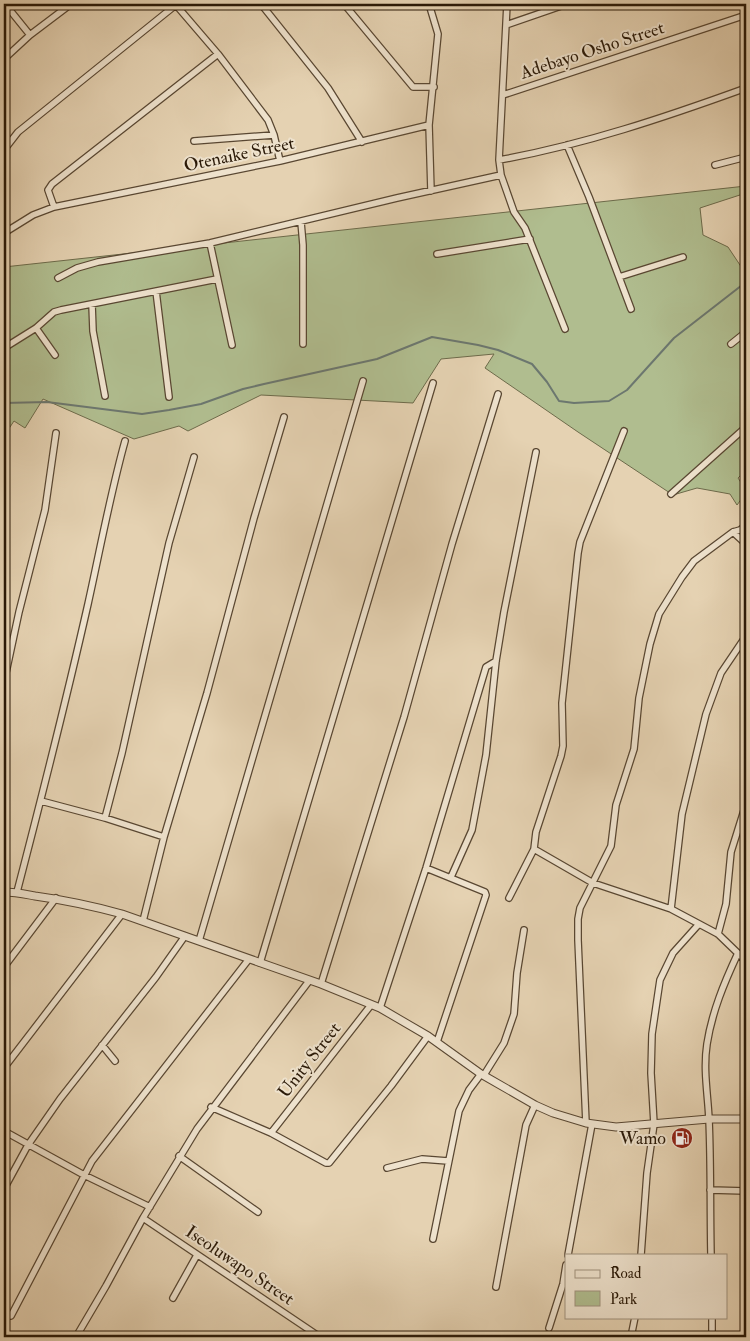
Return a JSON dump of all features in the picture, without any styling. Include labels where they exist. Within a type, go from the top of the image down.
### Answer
[{"type":"street","points":[[5,4],[30,35]]},
{"type":"street","points":[[4,59],[30,35],[71,4]]},
{"type":"street","points":[[4,150],[18,132],[177,4],[268,120],[274,135],[280,161]]},
{"type":"street","points":[[261,4],[328,88],[362,142]]},
{"type":"street","points":[[344,4],[413,87],[434,87]]},
{"type":"street","points":[[429,4],[438,34],[429,125],[431,191]]},
{"type":"street","points":[[506,4],[499,160],[501,176],[514,212],[530,239],[565,329]]},
{"type":"street","points":[[506,25],[567,4]]},
{"type":"street","name":"Adebayo Osho Street","points":[[503,94],[746,15]]},
{"type":"street","points":[[54,207],[48,190],[52,184],[218,54]]},
{"type":"street","points":[[499,160],[567,145],[644,123],[746,88]]},
{"type":"street","name":"Otenaike Street","points":[[4,233],[33,215],[54,207],[280,161],[429,125]]},
{"type":"street","points":[[194,141],[274,135]]},
{"type":"street","points":[[567,145],[631,309]]},
{"type":"street","points":[[715,165],[746,157]]},
{"type":"street","points":[[58,278],[77,268],[98,262],[210,243],[397,198],[501,176]]},
{"type":"street","points":[[301,222],[304,344]]},
{"type":"street","points":[[437,254],[530,239]]},
{"type":"street","points":[[210,243],[232,345]]},
{"type":"street","points":[[619,277],[683,257]]},
{"type":"street","points":[[4,348],[36,328],[54,312],[217,279]]},
{"type":"street","points":[[156,291],[169,397]]},
{"type":"street","points":[[92,304],[93,331],[105,396]]},
{"type":"street","points":[[36,328],[56,356]]},
{"type":"street","points":[[731,344],[746,332]]},
{"type":"street","points":[[199,941],[363,381]]},
{"type":"street","points":[[260,963],[433,383]]},
{"type":"street","points":[[321,984],[404,717],[452,544],[498,394]]},
{"type":"street","points":[[143,921],[164,837],[205,702],[254,518],[284,417]]},
{"type":"street","points":[[671,494],[746,427]]},
{"type":"street","points":[[509,898],[534,849],[536,832],[563,746],[562,703],[580,542],[624,431]]},
{"type":"street","points":[[4,682],[18,612],[45,510],[56,433]]},
{"type":"street","points":[[17,892],[41,801],[104,536],[112,488],[125,441]]},
{"type":"street","points":[[451,877],[472,830],[486,755],[496,661],[504,612],[536,452]]},
{"type":"street","points":[[105,818],[122,753],[169,543],[194,456]]},
{"type":"street","points":[[568,1254],[589,1124],[578,919],[580,908],[611,846],[616,806],[634,749],[639,698],[650,644],[659,614],[694,560],[746,525]]},
{"type":"street","points":[[733,532],[746,544]]},
{"type":"street","points":[[671,909],[682,814],[706,714],[720,673],[746,636]]},
{"type":"street","points":[[380,1008],[426,868],[486,667],[496,661]]},
{"type":"street","points":[[41,801],[105,818],[164,837]]},
{"type":"street","points":[[718,934],[726,904],[731,852],[746,804]]},
{"type":"street","points":[[534,849],[593,883],[671,909],[718,934],[746,961]]},
{"type":"street","points":[[426,868],[485,892],[486,895],[437,1042]]},
{"type":"street","points":[[4,892],[56,898],[122,914],[321,984],[380,1008],[428,1036],[483,1074],[535,1105],[553,1113],[589,1124],[625,1128],[709,1119],[746,1119]]},
{"type":"street","points":[[4,967],[56,898]]},
{"type":"street","points":[[4,1068],[122,914]]},
{"type":"street","points":[[641,1254],[647,1173],[654,1124],[651,1073],[652,1034],[660,980],[673,953],[699,924]]},
{"type":"street","points":[[433,1238],[456,1121],[463,1100],[504,1043],[514,1014],[517,973],[524,930]]},
{"type":"street","points":[[4,1189],[28,1145],[60,1099],[185,936]]},
{"type":"street","points":[[711,1254],[709,1119],[705,1070],[707,1044],[719,997],[738,953]]},
{"type":"street","points":[[4,1314],[11,1316],[92,1161],[249,959]]},
{"type":"street","points":[[76,1337],[179,1156],[211,1107],[309,981]]},
{"type":"street","name":"Unity Street","points":[[271,1133],[371,1005]]},
{"type":"street","points":[[211,1107],[271,1133],[329,1163],[385,1094],[428,1036]]},
{"type":"street","points":[[102,1045],[115,1061]]},
{"type":"street","points":[[496,1287],[526,1125],[535,1105]]},
{"type":"street","points":[[4,1131],[84,1176],[150,1207]]},
{"type":"street","points":[[179,1156],[258,1212]]},
{"type":"street","points":[[387,1168],[426,1158],[448,1161]]},
{"type":"street","points":[[710,1190],[746,1191]]},
{"type":"street","name":"Iseoluwapo Street","points":[[144,1218],[196,1255],[320,1337]]},
{"type":"street","points":[[173,1298],[196,1255]]},
{"type":"street","points":[[550,1328],[565,1271]]},
{"type":"street","points":[[631,1337],[635,1318]]},
{"type":"street","points":[[712,1318],[712,1337]]},
{"type":"green space","points":[[746,186],[746,193],[700,208],[703,235],[728,247],[742,268],[746,269],[746,470],[738,478],[746,493],[737,505],[730,494],[697,488],[673,495],[485,368],[494,354],[441,359],[413,403],[261,395],[188,431],[179,426],[134,439],[43,399],[25,428],[14,421],[4,436],[4,267]]},
{"type":"waterway","points":[[4,403],[47,402],[142,414],[169,410],[201,404],[243,389],[377,359],[432,337],[498,350],[532,364],[547,382],[559,401],[574,403],[609,401],[627,390],[674,338],[746,282]]},
{"type":"place","name":"Wamo","points":[[682,1138]]}]
